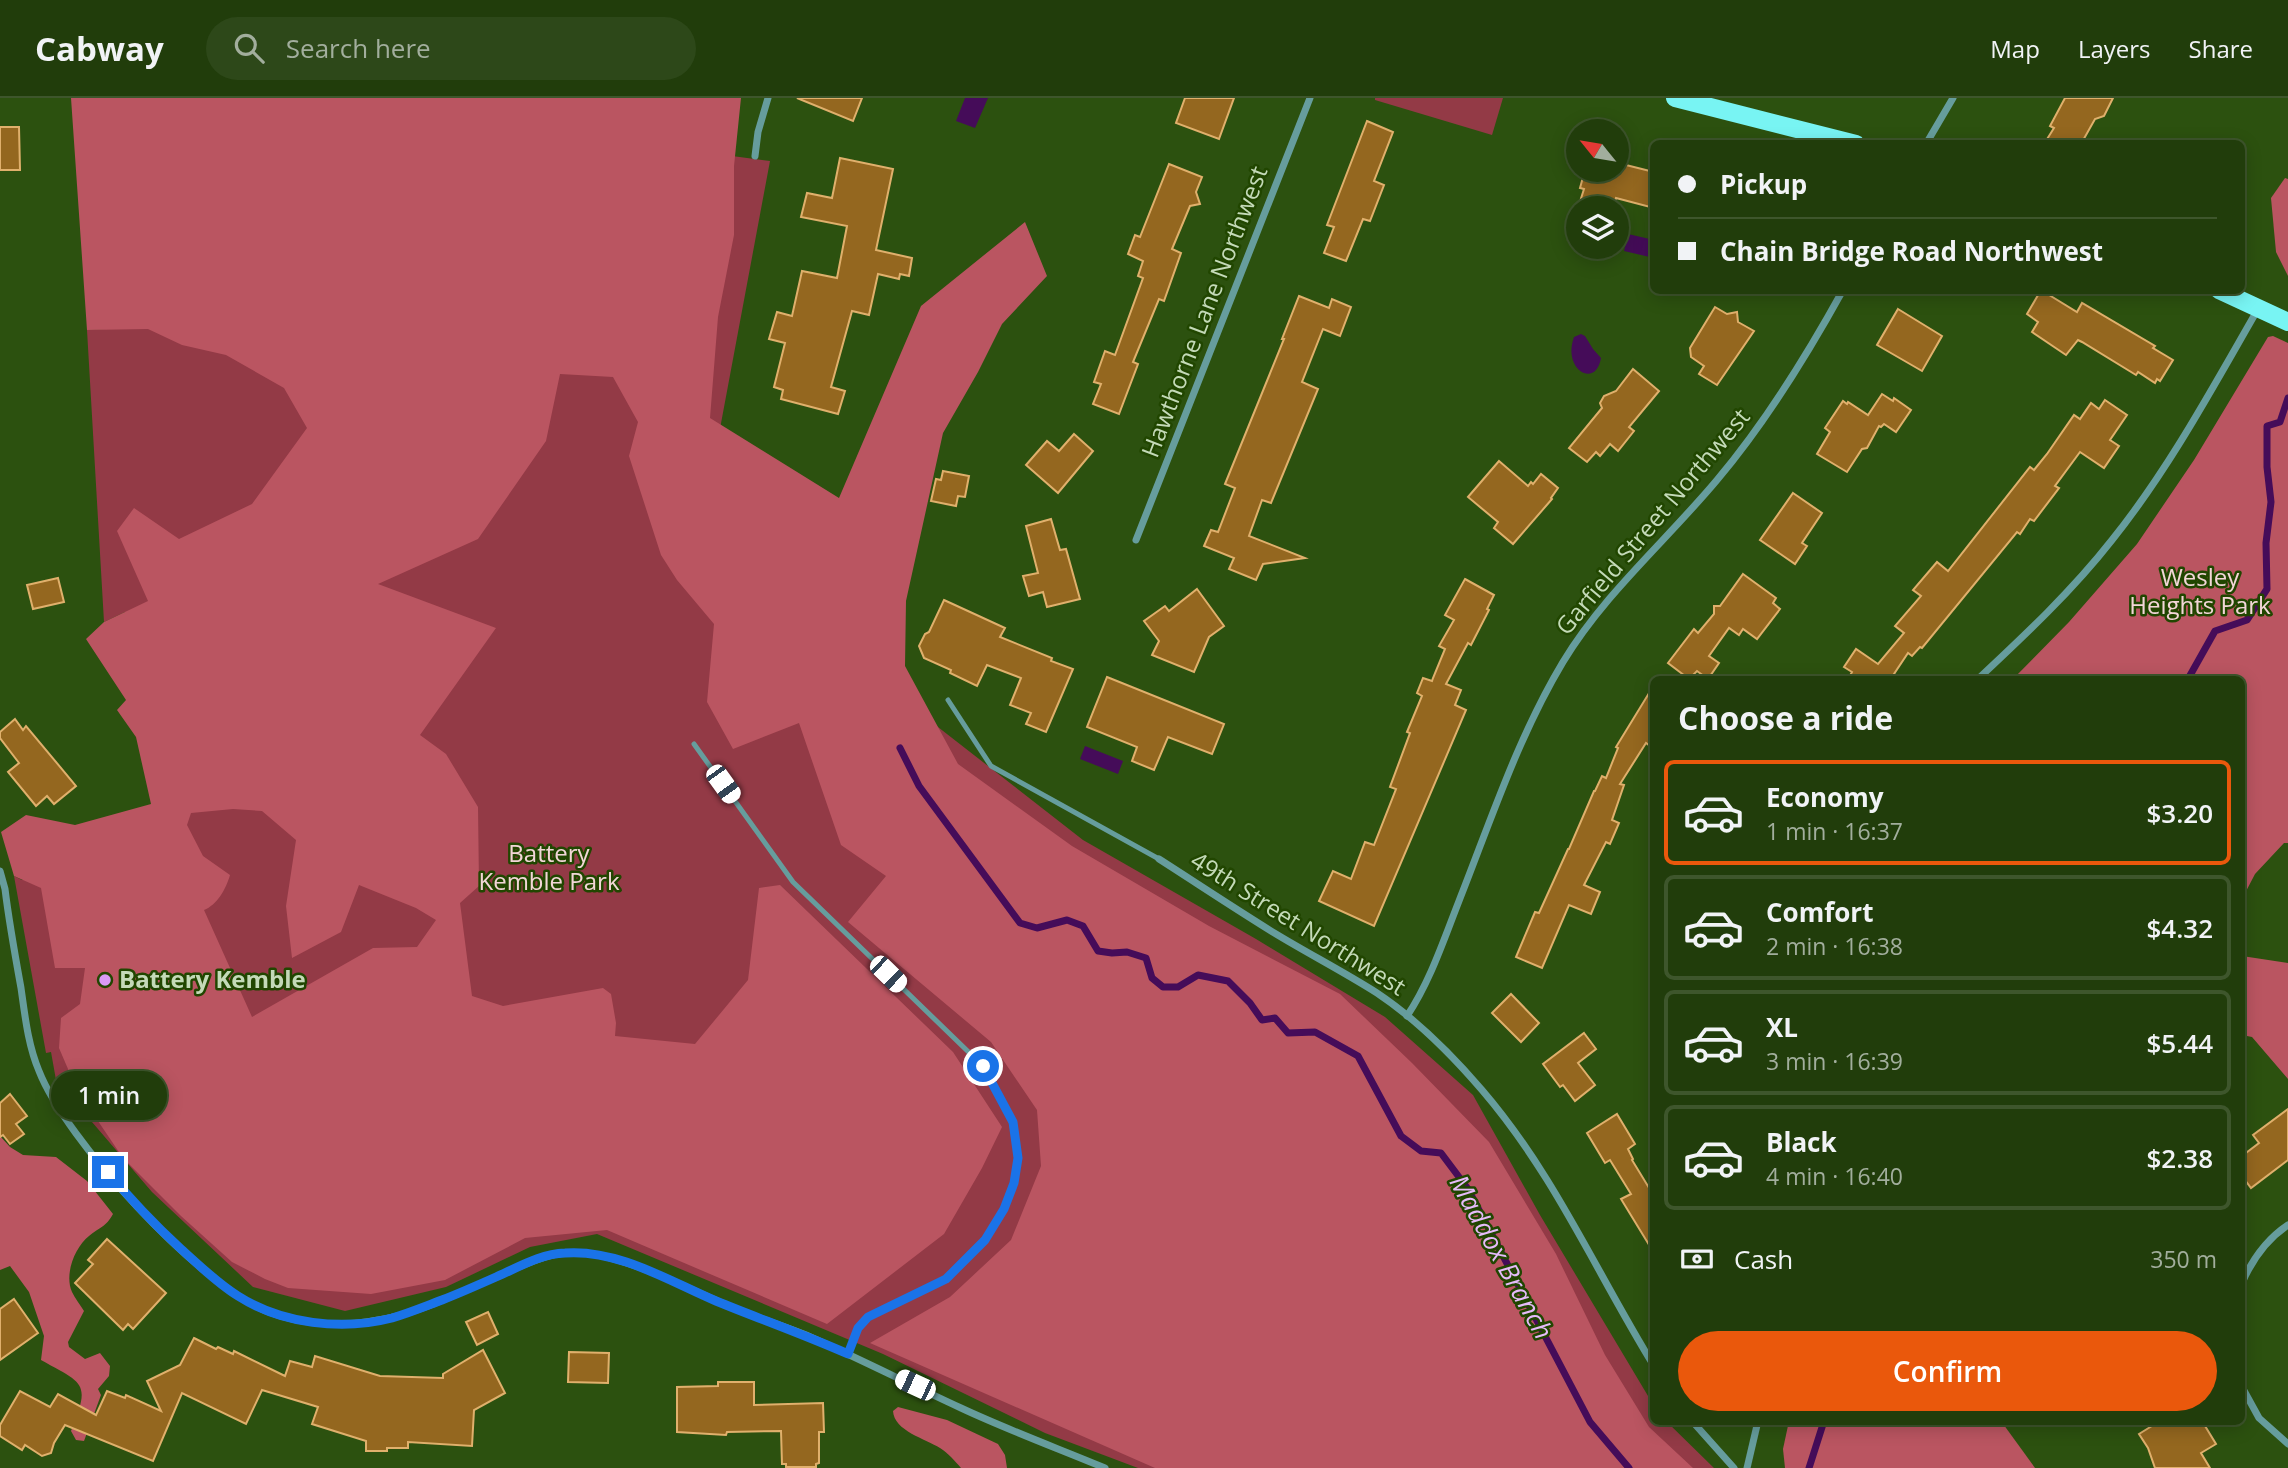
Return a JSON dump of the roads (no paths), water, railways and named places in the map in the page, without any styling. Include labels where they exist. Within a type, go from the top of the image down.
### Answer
[{"type":"main road","points":[[1675,98],[1840,140]]},
{"type":"main road","points":[[2228,294],[2288,322]]},
{"type":"street","points":[[755,156],[758,132],[768,98]]},
{"type":"street","name":"Hawthorne Lane Northwest","points":[[1136,540],[1310,98]]},
{"type":"street","points":[[1928,140],[1952,98]]},
{"type":"street","name":"Garfield Street Northwest","points":[[1407,1016],[1420,995],[1436,957],[1522,740],[1566,657],[1594,618],[1743,449],[1809,351],[1841,294]]},
{"type":"street","points":[[1981,676],[2051,609],[2113,539],[2181,440],[2258,308]]},
{"type":"street","name":"49th Street Northwest","points":[[1159,859],[1275,933],[1376,992],[1407,1016],[1481,1088],[1524,1144],[1563,1203],[1625,1319],[1650,1360]]},
{"type":"street","points":[[0,871],[29,1038],[48,1090],[90,1151],[145,1214],[206,1273],[246,1301],[276,1314],[314,1322],[354,1323],[380,1320],[444,1299],[541,1257],[580,1252],[604,1256],[654,1273],[715,1300],[802,1333],[963,1409],[1105,1468]]},
{"type":"street","points":[[2245,1277],[2264,1247],[2288,1225]]},
{"type":"street","points":[[2245,1392],[2259,1418],[2288,1444]]},
{"type":"street","points":[[1696,1425],[1734,1468]]},
{"type":"street","points":[[1747,1468],[1757,1425]]},
{"type":"lane","points":[[948,700],[991,766],[1159,859]]},
{"type":"lane","points":[[694,744],[793,882],[983,1066],[1013,1122],[1018,1158],[1014,1183],[1004,1209],[985,1240],[946,1279],[868,1317],[858,1328],[848,1354]]},
{"type":"waterway","points":[[2190,676],[2215,631],[2247,620],[2267,589],[2266,543],[2271,502],[2267,467],[2267,426],[2280,422],[2288,398]]},
{"type":"waterway","name":"Maddox Branch","points":[[900,748],[919,786],[1020,923],[1037,928],[1067,920],[1083,926],[1098,951],[1127,952],[1146,958],[1152,978],[1163,987],[1178,987],[1198,975],[1228,981],[1250,1003],[1262,1020],[1275,1018],[1288,1033],[1315,1032],[1358,1056],[1401,1136],[1421,1151],[1441,1153],[1468,1189],[1590,1422],[1629,1468]]},
{"type":"waterway","points":[[1809,1468],[1823,1425]]},
{"type":"place","name":"Battery Kemble","points":[[105,980]]},
{"type":"park label","name":"Wesley Heights Park","points":[[2200,592]]},
{"type":"park label","name":"Battery Kemble Park","points":[[549,868]]}]
